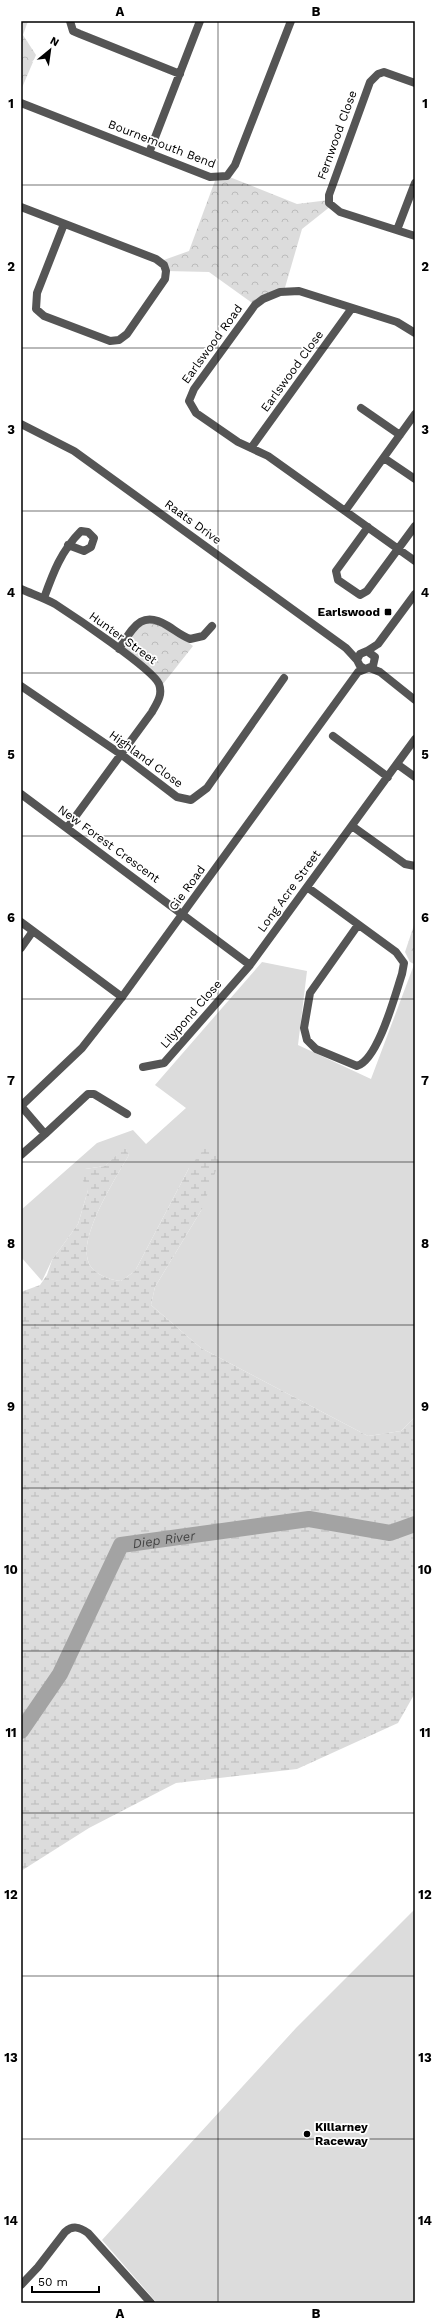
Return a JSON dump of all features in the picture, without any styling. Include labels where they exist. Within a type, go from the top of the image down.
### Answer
[{"type":"street","points":[[70,21],[73,31],[180,74]]},
{"type":"street","points":[[148,153],[200,21]]},
{"type":"street","name":"Bournemouth Bend","points":[[21,103],[210,177],[227,176],[236,164],[291,21]]},
{"type":"street","name":"Fernwood Close","points":[[415,83],[384,72],[374,77],[370,82],[329,195],[329,203],[340,212],[415,236]]},
{"type":"street","points":[[397,230],[415,183]]},
{"type":"street","points":[[21,207],[156,258],[164,265],[166,271],[165,279],[127,334],[119,340],[110,341],[44,316],[36,310],[35,301],[37,293],[64,224]]},
{"type":"street","name":"Earlswood Road","points":[[415,333],[397,322],[300,291],[280,292],[263,299],[255,305],[194,389],[189,401],[196,413],[238,442],[268,456],[415,561]]},
{"type":"street","name":"Earlswood Close","points":[[251,448],[352,308]]},
{"type":"street","points":[[361,408],[400,435]]},
{"type":"street","points":[[345,511],[415,414]]},
{"type":"street","name":"Raats Drive","points":[[21,424],[74,450],[346,648],[362,667]]},
{"type":"street","points":[[384,458],[415,479]]},
{"type":"street","points":[[368,527],[339,567],[336,576],[338,580],[360,595],[364,594],[415,526]]},
{"type":"street","points":[[44,598],[58,561],[68,545]]},
{"type":"street","name":"Hunter Street","points":[[21,589],[44,598],[118,649],[150,672],[159,682],[161,689],[159,700],[152,712],[122,756],[67,828]]},
{"type":"street","points":[[362,667],[365,652],[378,644],[415,594]]},
{"type":"street","points":[[118,649],[132,630],[145,619],[158,620],[190,639],[203,636],[212,626]]},
{"type":"street","points":[[378,644],[375,658],[380,672]]},
{"type":"street","name":"Raats Drive","points":[[346,648],[365,652]]},
{"type":"street","points":[[365,652],[375,658]]},
{"type":"street","points":[[362,667],[375,658]]},
{"type":"street","points":[[362,667],[380,672],[415,700]]},
{"type":"street","name":"Gie Road","points":[[21,1106],[82,1048],[122,997],[362,667]]},
{"type":"street","name":"Highland Close","points":[[21,686],[122,756],[177,797],[184,800],[197,797],[207,788],[284,678]]},
{"type":"street","points":[[333,736],[388,777]]},
{"type":"street","name":"Long Acre Street","points":[[250,965],[415,739]]},
{"type":"street","points":[[397,764],[415,777]]},
{"type":"street","name":"New Forest Crescent","points":[[21,794],[182,914]]},
{"type":"street","points":[[352,826],[405,864],[415,866]]},
{"type":"street","points":[[307,887],[399,954],[404,967],[376,1048],[367,1061],[357,1066],[316,1049],[307,1040],[304,1028],[310,993],[358,925]]},
{"type":"street","points":[[182,914],[250,965]]},
{"type":"street","points":[[21,922],[122,997]]},
{"type":"street","points":[[21,948],[33,931]]},
{"type":"street","name":"Lilypond Close","points":[[144,1067],[164,1063],[250,965]]},
{"type":"street","points":[[21,1155],[88,1094],[94,1094],[127,1114]]},
{"type":"street","points":[[21,1106],[45,1134]]},
{"type":"street","points":[[21,2285],[38,2267],[65,2232],[70,2228],[78,2227],[88,2234],[151,2303]]},
{"type":"green space","points":[[21,21],[28,21],[23,35],[36,55],[21,90]]},
{"type":"green space","points":[[227,176],[297,204],[329,200],[331,206],[302,229],[284,291],[255,305],[209,272],[166,271],[161,261],[189,251],[216,178]]},
{"type":"green space","points":[[160,621],[193,646],[163,684],[119,650],[138,625]]},
{"type":"green space","points":[[415,922],[414,964],[410,962],[405,952]]},
{"type":"green space","points":[[262,962],[307,971],[298,1045],[371,1079],[415,962],[415,1417],[401,1431],[368,1436],[201,1348],[151,1305],[155,1287],[202,1209],[189,1168],[135,1271],[121,1281],[104,1277],[91,1267],[88,1262],[87,1245],[95,1218],[116,1176],[129,1155],[125,1148],[105,1166],[85,1169],[88,1190],[78,1224],[52,1260],[42,1281],[21,1257],[21,1210],[97,1143],[133,1130],[146,1144],[186,1108],[155,1085]]},
{"type":"green space","points":[[125,1147],[129,1155],[116,1176],[95,1218],[90,1232],[87,1245],[87,1256],[88,1262],[95,1271],[104,1277],[121,1281],[135,1271],[189,1168],[204,1149],[215,1149],[219,1162],[202,1209],[155,1287],[151,1305],[201,1348],[368,1436],[401,1431],[415,1417],[415,1693],[398,1723],[297,1769],[176,1783],[89,1828],[21,1871],[21,1292],[40,1285],[47,1275],[52,1260],[78,1224],[88,1190],[79,1173],[85,1169],[105,1166]]},
{"type":"green space","name":"Killarney Raceway","points":[[415,1909],[415,2303],[157,2303],[102,2240],[296,2028]]},
{"type":"waterway","name":"Diep River","points":[[21,1731],[60,1674],[121,1545],[309,1519],[390,1533],[415,1524]]},
{"type":"place","name":"Earlswood","points":[[388,612]]},
{"type":"place","name":"Killarney Raceway","points":[[307,2134]]}]
